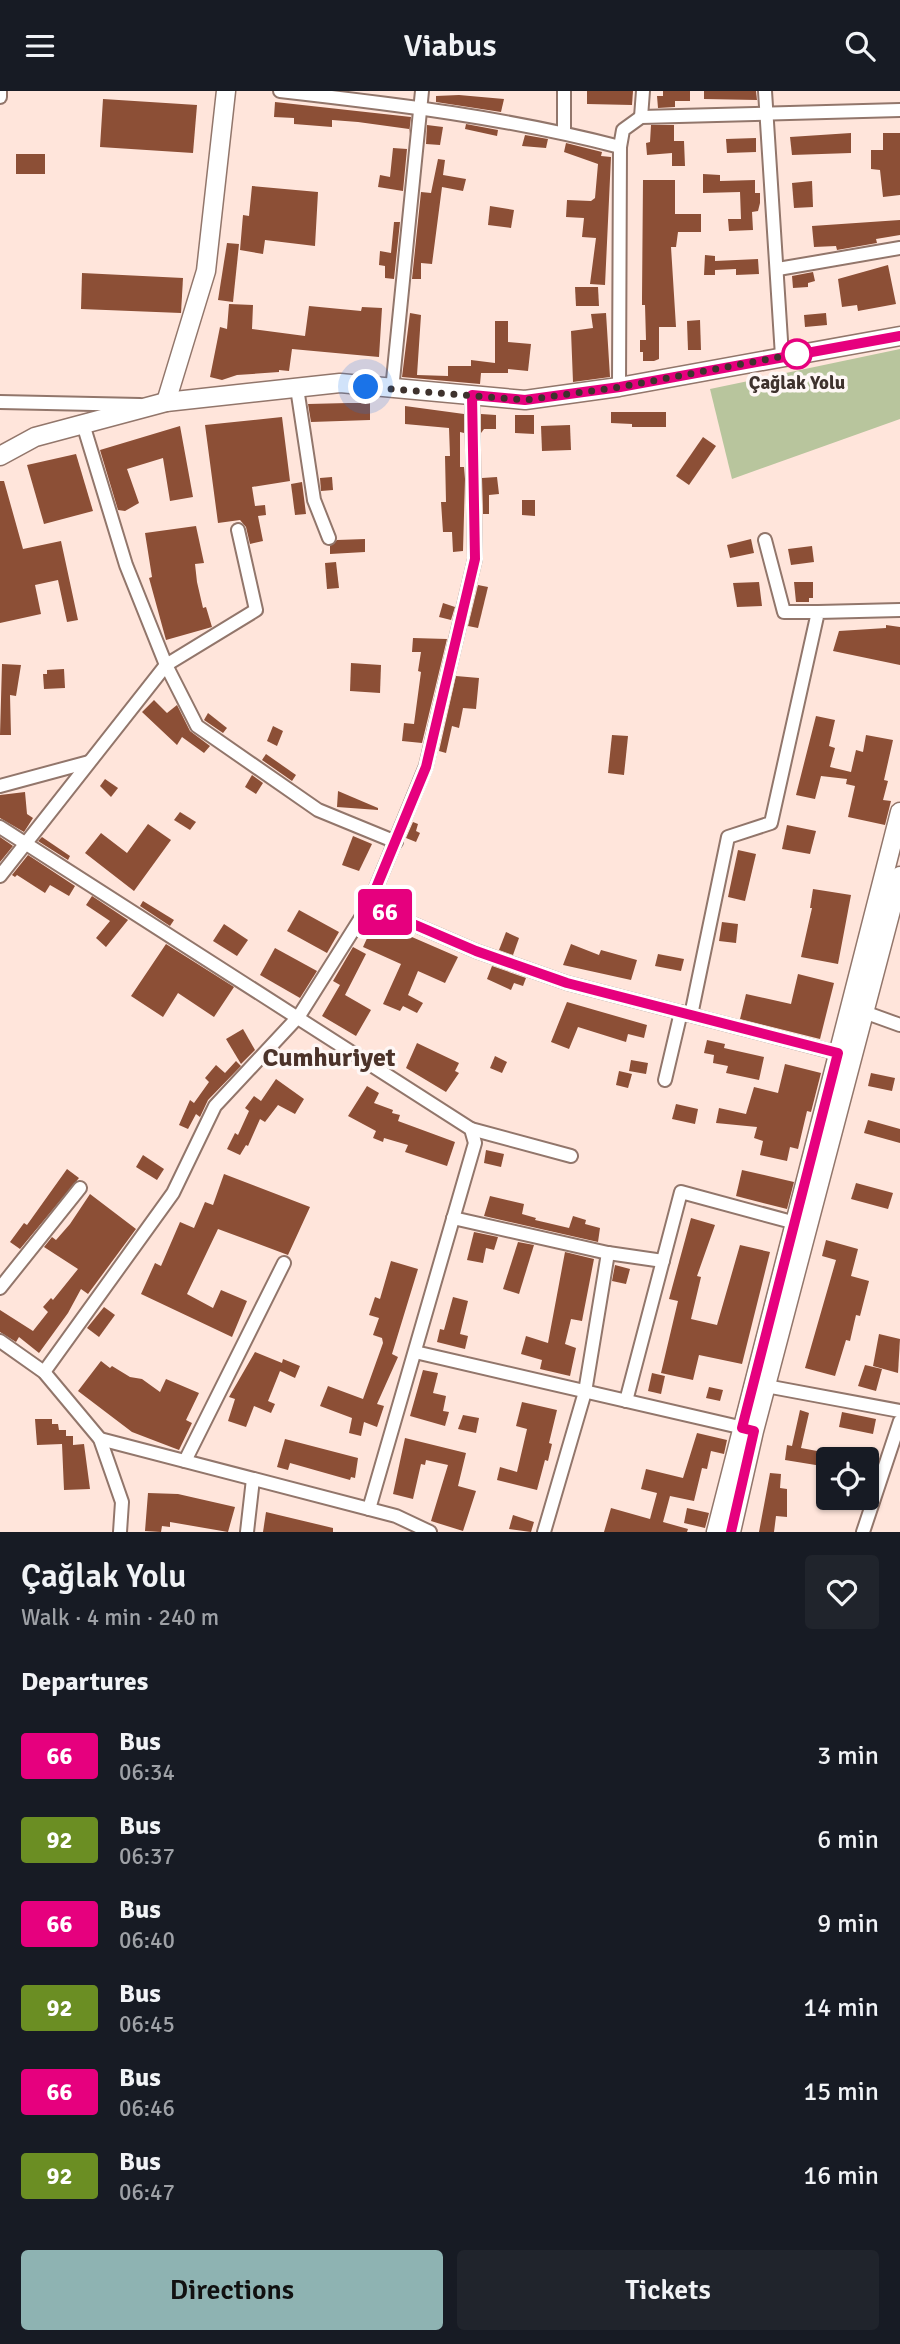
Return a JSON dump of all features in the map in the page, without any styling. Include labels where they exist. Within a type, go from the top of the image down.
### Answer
[{"type":"street","points":[[0,97],[1,91]]},
{"type":"street","points":[[162,404],[206,271],[226,91]]},
{"type":"street","points":[[280,91],[421,107],[564,132],[621,147]]},
{"type":"street","points":[[392,390],[422,91]]},
{"type":"street","points":[[564,91],[564,132]]},
{"type":"street","points":[[641,117],[643,91]]},
{"type":"street","points":[[765,91],[782,356]]},
{"type":"street","points":[[620,387],[623,130],[641,117],[900,110]]},
{"type":"street","points":[[778,269],[900,248]]},
{"type":"street","points":[[0,456],[35,437],[162,404],[340,383],[392,390],[525,400],[620,387],[900,336]]},
{"type":"street","points":[[297,388],[314,500],[329,538]]},
{"type":"street","points":[[44,1372],[173,1193],[215,1106],[299,1016],[369,905],[426,767],[475,559],[472,395]]},
{"type":"street","points":[[0,402],[162,404]]},
{"type":"street","points":[[83,424],[126,565],[166,665],[197,726],[318,810],[396,842]]},
{"type":"street","points":[[0,876],[166,665],[256,610],[238,530]]},
{"type":"street","points":[[765,540],[784,612],[900,610]]},
{"type":"street","points":[[665,1080],[686,1014],[728,837],[771,823],[818,612]]},
{"type":"street","points":[[0,786],[89,762]]},
{"type":"street","points":[[716,1532],[748,1429],[845,1055],[900,812]]},
{"type":"street","points":[[0,827],[299,1016],[471,1129],[571,1156]]},
{"type":"street","points":[[0,863],[13,850],[26,843]]},
{"type":"street","points":[[845,1055],[864,1012],[900,876]]},
{"type":"street","points":[[369,905],[476,951],[567,983],[845,1055]]},
{"type":"street","points":[[864,1012],[900,1025]]},
{"type":"street","points":[[369,1509],[475,1143],[471,1129]]},
{"type":"street","points":[[0,1288],[80,1188]]},
{"type":"street","points":[[626,1401],[681,1192],[801,1225]]},
{"type":"street","points":[[453,1218],[608,1253],[663,1261]]},
{"type":"street","points":[[731,1532],[748,1429],[766,1386],[801,1225]]},
{"type":"street","points":[[544,1532],[585,1392],[608,1253]]},
{"type":"street","points":[[185,1461],[284,1263]]},
{"type":"street","points":[[0,1341],[44,1372],[100,1439],[122,1501],[120,1532]]},
{"type":"street","points":[[415,1352],[748,1429]]},
{"type":"street","points":[[766,1386],[900,1411]]},
{"type":"street","points":[[863,1532],[900,1421]]},
{"type":"street","points":[[100,1439],[369,1509],[413,1528],[430,1532]]},
{"type":"street","points":[[247,1532],[253,1479]]},
{"type":"green space","points":[[900,349],[900,419],[732,479],[710,389]]},
{"type":"building","points":[[587,91],[633,91],[632,105],[587,104]]},
{"type":"building","points":[[663,91],[690,91],[690,101],[675,101],[675,107],[658,108],[657,96],[663,96]]},
{"type":"building","points":[[704,91],[756,91],[757,100],[704,99]]},
{"type":"building","points":[[436,96],[504,99],[501,112],[436,102]]},
{"type":"building","points":[[103,99],[197,105],[193,153],[100,147]]},
{"type":"building","points":[[275,102],[411,117],[409,134],[409,129],[358,122],[332,120],[332,127],[294,124],[294,118],[274,117]]},
{"type":"building","points":[[466,124],[498,130],[497,136],[465,129]]},
{"type":"building","points":[[427,125],[443,127],[440,145],[426,144]]},
{"type":"building","points":[[651,125],[674,125],[674,141],[684,141],[685,166],[672,166],[672,153],[647,155],[646,143],[650,142]]},
{"type":"building","points":[[851,133],[851,153],[792,155],[790,137]]},
{"type":"building","points":[[883,133],[900,133],[900,195],[883,197],[880,170],[871,169],[871,150],[883,150]]},
{"type":"building","points":[[525,135],[548,139],[546,148],[522,146]]},
{"type":"building","points":[[756,138],[756,152],[727,153],[726,139]]},
{"type":"building","points":[[566,143],[602,152],[601,156],[611,157],[605,285],[590,284],[596,238],[582,237],[584,218],[566,217],[567,200],[591,201],[595,198],[598,164],[564,152]]},
{"type":"building","points":[[393,148],[407,149],[403,191],[378,187],[380,175],[390,177]]},
{"type":"building","points":[[16,154],[45,154],[45,174],[16,174]]},
{"type":"building","points":[[438,159],[445,160],[443,175],[466,179],[463,191],[442,187],[432,264],[421,263],[421,279],[412,279],[421,192],[431,193]]},
{"type":"building","points":[[703,174],[720,175],[720,181],[755,180],[755,193],[760,193],[760,203],[758,211],[752,212],[753,230],[729,231],[728,219],[741,219],[740,192],[703,193]]},
{"type":"building","points":[[643,180],[675,180],[675,214],[701,214],[701,232],[678,232],[676,247],[671,247],[676,327],[659,327],[659,359],[654,361],[643,361],[643,352],[640,352],[640,340],[646,340],[645,305],[642,305]]},
{"type":"building","points":[[812,181],[813,207],[794,208],[792,183]]},
{"type":"building","points":[[252,186],[318,192],[315,246],[265,240],[263,254],[240,250],[243,215],[249,216]]},
{"type":"building","points":[[490,206],[514,210],[511,228],[488,225]]},
{"type":"building","points":[[900,220],[900,235],[876,239],[877,243],[837,250],[836,246],[814,247],[812,226]]},
{"type":"building","points":[[394,222],[400,222],[394,279],[385,278],[385,266],[379,265],[380,251],[391,253]]},
{"type":"building","points":[[227,243],[239,244],[233,302],[218,300]]},
{"type":"building","points":[[705,255],[715,256],[715,261],[758,259],[759,274],[736,275],[736,269],[715,270],[715,275],[704,275]]},
{"type":"building","points":[[888,265],[896,304],[858,311],[857,305],[842,307],[838,279]]},
{"type":"building","points":[[813,272],[815,281],[808,283],[808,287],[793,288],[792,276]]},
{"type":"building","points":[[82,273],[183,278],[181,313],[81,309]]},
{"type":"building","points":[[575,287],[598,287],[599,306],[576,306]]},
{"type":"building","points":[[229,304],[253,305],[252,329],[305,336],[309,306],[361,311],[362,307],[382,308],[379,357],[292,349],[289,371],[237,375],[222,380],[210,377],[220,327],[227,329]]},
{"type":"building","points":[[410,313],[421,315],[417,375],[448,376],[448,366],[471,366],[471,360],[495,363],[495,321],[508,321],[508,342],[531,344],[528,371],[508,369],[508,373],[481,373],[480,384],[402,377]]},
{"type":"building","points":[[606,313],[610,377],[573,382],[571,331],[593,328],[591,314]]},
{"type":"building","points":[[826,313],[827,325],[805,327],[804,315]]},
{"type":"building","points":[[700,320],[701,350],[688,350],[687,321]]},
{"type":"building","points":[[370,403],[370,420],[311,422],[308,404]]},
{"type":"building","points":[[405,406],[464,414],[464,433],[460,432],[460,467],[464,467],[465,479],[463,551],[453,552],[452,532],[443,532],[441,502],[446,502],[445,456],[450,456],[449,428],[405,424]]},
{"type":"building","points":[[611,412],[666,412],[666,427],[632,427],[632,424],[611,423]]},
{"type":"building","points":[[481,414],[496,415],[496,429],[484,429],[481,433]]},
{"type":"building","points":[[515,415],[534,415],[534,434],[515,433]]},
{"type":"building","points":[[282,417],[290,481],[252,487],[255,506],[265,505],[266,515],[258,516],[263,541],[250,544],[246,527],[240,520],[218,523],[205,425]]},
{"type":"building","points":[[570,425],[571,450],[542,451],[541,426]]},
{"type":"building","points":[[180,426],[193,497],[170,501],[163,458],[127,469],[139,503],[125,511],[118,510],[100,450]]},
{"type":"building","points":[[703,437],[716,446],[689,485],[676,476]]},
{"type":"building","points":[[76,454],[93,511],[44,524],[27,465]]},
{"type":"building","points":[[332,477],[333,490],[321,491],[320,478]]},
{"type":"building","points":[[497,477],[499,494],[489,495],[489,514],[483,514],[482,478]]},
{"type":"building","points":[[0,481],[4,481],[23,549],[61,541],[78,620],[67,622],[58,580],[35,585],[41,614],[0,623]]},
{"type":"building","points":[[302,482],[306,514],[295,515],[291,484]]},
{"type":"building","points":[[522,500],[535,500],[535,516],[522,515]]},
{"type":"building","points":[[196,526],[204,563],[195,564],[197,582],[203,608],[206,607],[212,627],[166,640],[149,578],[152,577],[145,533]]},
{"type":"building","points":[[365,539],[365,552],[330,554],[330,546],[337,540]]},
{"type":"building","points":[[751,539],[754,553],[730,558],[727,545]]},
{"type":"building","points":[[812,546],[814,562],[791,565],[788,549]]},
{"type":"building","points":[[336,562],[339,588],[327,589],[325,563]]},
{"type":"building","points":[[759,582],[762,606],[737,607],[733,583]]},
{"type":"building","points":[[794,582],[813,582],[813,598],[809,598],[809,602],[796,602]]},
{"type":"building","points":[[478,585],[488,587],[478,628],[468,626]]},
{"type":"building","points":[[443,603],[455,607],[451,620],[439,617]]},
{"type":"building","points":[[886,625],[900,627],[900,665],[833,651],[839,631],[886,628]]},
{"type":"building","points":[[413,638],[447,639],[422,743],[402,741],[404,723],[414,724],[421,672],[418,671],[421,652],[412,652]]},
{"type":"building","points":[[351,663],[381,665],[380,693],[350,691]]},
{"type":"building","points":[[2,664],[21,665],[16,696],[10,695],[11,735],[0,735]]},
{"type":"building","points":[[64,669],[65,688],[44,689],[43,674],[47,674],[47,670]]},
{"type":"building","points":[[456,676],[479,678],[476,709],[463,708],[459,728],[452,726],[446,753],[439,751]]},
{"type":"building","points":[[154,700],[167,713],[177,705],[190,731],[210,746],[204,753],[182,737],[177,745],[142,712]]},
{"type":"building","points":[[208,713],[227,728],[223,733],[204,720]]},
{"type":"building","points":[[816,716],[835,720],[829,746],[835,748],[830,767],[851,772],[856,750],[863,752],[866,735],[893,740],[884,780],[888,781],[883,800],[891,801],[885,825],[848,817],[855,786],[846,784],[847,779],[821,776],[815,799],[796,795]]},
{"type":"building","points":[[273,726],[283,731],[277,746],[267,741]]},
{"type":"building","points":[[612,735],[628,736],[624,775],[608,773]]},
{"type":"building","points":[[266,754],[296,775],[292,781],[262,760]]},
{"type":"building","points":[[252,775],[263,783],[256,794],[245,787]]},
{"type":"building","points":[[105,779],[118,788],[111,797],[100,786]]},
{"type":"building","points":[[338,791],[378,808],[378,810],[337,807]]},
{"type":"building","points":[[25,792],[27,814],[33,818],[24,832],[0,818],[0,795]]},
{"type":"building","points":[[180,812],[196,822],[190,830],[174,820]]},
{"type":"building","points":[[413,822],[418,824],[416,831],[420,833],[416,842],[406,838]]},
{"type":"building","points":[[148,824],[171,840],[134,891],[85,853],[101,833],[127,853]]},
{"type":"building","points":[[787,825],[816,831],[810,854],[782,849]]},
{"type":"building","points":[[353,836],[372,844],[359,871],[342,865]]},
{"type":"building","points":[[0,837],[13,846],[0,862]]},
{"type":"building","points":[[42,837],[70,856],[68,860],[38,841]]},
{"type":"building","points":[[738,850],[756,854],[745,901],[728,897]]},
{"type":"building","points":[[28,855],[75,886],[69,896],[50,885],[45,893],[17,875],[12,875]]},
{"type":"building","points":[[813,889],[851,895],[838,964],[801,957],[812,908]]},
{"type":"building","points":[[92,896],[128,920],[106,947],[96,938],[110,921],[86,905]]},
{"type":"building","points":[[143,901],[174,920],[170,926],[140,906]]},
{"type":"building","points":[[299,910],[339,932],[327,953],[287,931]]},
{"type":"building","points":[[375,921],[458,957],[445,983],[418,971],[408,995],[423,1003],[417,1013],[403,1006],[400,1011],[383,1004],[401,964],[363,947]]},
{"type":"building","points":[[722,922],[738,924],[736,943],[719,941]]},
{"type":"building","points":[[224,924],[248,940],[237,956],[213,941]]},
{"type":"building","points":[[506,932],[519,938],[513,955],[499,950]]},
{"type":"building","points":[[166,944],[234,987],[214,1017],[178,993],[163,1017],[131,996]]},
{"type":"building","points":[[571,944],[599,955],[601,950],[637,960],[631,980],[563,965]]},
{"type":"building","points":[[353,947],[366,954],[345,995],[371,1010],[356,1036],[322,1016],[340,985],[333,981]]},
{"type":"building","points":[[275,948],[317,971],[300,998],[260,975]]},
{"type":"building","points":[[658,954],[684,959],[681,971],[655,966]]},
{"type":"building","points":[[492,966],[526,978],[523,986],[514,983],[511,990],[487,979]]},
{"type":"building","points":[[798,974],[834,983],[820,1039],[740,1019],[746,994],[791,1004]]},
{"type":"building","points":[[567,1002],[647,1025],[644,1038],[628,1034],[626,1042],[578,1027],[569,1049],[551,1042]]},
{"type":"building","points":[[243,1029],[255,1050],[241,1064],[226,1039]]},
{"type":"building","points":[[707,1040],[725,1044],[724,1048],[764,1057],[759,1080],[726,1073],[728,1066],[713,1063],[714,1055],[704,1053]]},
{"type":"building","points":[[417,1043],[459,1063],[455,1071],[459,1073],[446,1092],[406,1068]]},
{"type":"building","points":[[495,1056],[507,1062],[502,1073],[490,1068]]},
{"type":"building","points":[[631,1060],[648,1063],[646,1074],[629,1071]]},
{"type":"building","points":[[236,1061],[241,1066],[208,1100],[200,1117],[196,1114],[188,1129],[179,1125],[190,1100],[194,1103],[209,1082],[205,1078],[216,1065],[225,1073]]},
{"type":"building","points":[[785,1064],[821,1073],[811,1112],[807,1111],[798,1149],[790,1147],[787,1161],[760,1155],[763,1141],[754,1138],[757,1127],[716,1123],[719,1108],[746,1114],[754,1087],[778,1093]]},
{"type":"building","points":[[619,1071],[632,1074],[628,1088],[616,1085]]},
{"type":"building","points":[[871,1073],[895,1078],[892,1091],[868,1086]]},
{"type":"building","points":[[276,1079],[304,1099],[295,1114],[278,1105],[265,1122],[260,1119],[248,1146],[246,1145],[240,1155],[227,1149],[235,1133],[238,1135],[249,1111],[245,1108],[254,1096],[261,1101]]},
{"type":"building","points":[[367,1086],[379,1093],[374,1103],[400,1115],[398,1121],[455,1142],[447,1166],[405,1152],[408,1145],[384,1138],[383,1142],[373,1138],[376,1131],[348,1116]]},
{"type":"building","points":[[676,1104],[698,1109],[695,1124],[672,1119]]},
{"type":"building","points":[[868,1120],[900,1129],[900,1143],[864,1133]]},
{"type":"building","points":[[486,1150],[504,1154],[501,1167],[484,1163]]},
{"type":"building","points":[[143,1155],[164,1169],[157,1180],[136,1167]]},
{"type":"building","points":[[67,1169],[79,1178],[20,1249],[10,1242],[24,1223],[27,1225]]},
{"type":"building","points":[[742,1170],[794,1182],[787,1209],[736,1196]]},
{"type":"building","points":[[224,1174],[310,1207],[288,1255],[218,1229],[187,1294],[213,1308],[221,1290],[247,1301],[232,1337],[141,1294],[155,1263],[161,1266],[180,1222],[194,1228],[205,1202],[213,1205]]},
{"type":"building","points":[[856,1183],[893,1193],[888,1209],[851,1199]]},
{"type":"building","points":[[90,1194],[136,1229],[88,1294],[81,1289],[68,1313],[39,1353],[19,1337],[16,1342],[0,1332],[0,1310],[33,1331],[48,1312],[43,1307],[51,1298],[53,1300],[78,1269],[44,1247],[52,1237],[56,1240],[70,1224]]},
{"type":"building","points":[[490,1196],[524,1204],[522,1214],[536,1218],[535,1220],[569,1228],[573,1216],[586,1220],[585,1224],[600,1228],[598,1242],[484,1216]]},
{"type":"building","points":[[691,1218],[715,1225],[697,1276],[701,1277],[691,1319],[717,1325],[740,1245],[770,1252],[742,1364],[699,1355],[693,1380],[661,1373],[678,1301],[669,1299]]},
{"type":"building","points":[[474,1232],[498,1237],[494,1250],[486,1248],[483,1263],[467,1260]]},
{"type":"building","points":[[826,1240],[858,1249],[851,1276],[869,1281],[860,1316],[856,1315],[850,1341],[846,1340],[835,1376],[805,1368],[836,1260],[822,1256]]},
{"type":"building","points":[[518,1242],[534,1245],[519,1294],[503,1289]]},
{"type":"building","points":[[565,1252],[594,1259],[582,1321],[571,1319],[565,1344],[576,1348],[570,1376],[540,1369],[542,1360],[521,1354],[526,1336],[548,1343]]},
{"type":"building","points":[[391,1261],[418,1269],[392,1354],[398,1357],[377,1404],[384,1406],[377,1427],[364,1422],[361,1436],[349,1433],[352,1418],[320,1406],[328,1386],[363,1399],[383,1343],[382,1338],[373,1335],[379,1318],[369,1315],[375,1297],[380,1299]]},
{"type":"building","points":[[615,1265],[630,1269],[626,1284],[612,1281]]},
{"type":"building","points":[[453,1297],[468,1301],[460,1334],[468,1336],[465,1349],[437,1342],[440,1329],[444,1330]]},
{"type":"building","points":[[104,1307],[115,1315],[99,1337],[87,1328]]},
{"type":"building","points":[[879,1334],[900,1339],[898,1373],[873,1366]]},
{"type":"building","points":[[255,1352],[282,1363],[283,1359],[300,1366],[295,1378],[280,1371],[268,1401],[275,1404],[271,1413],[254,1406],[246,1427],[228,1421],[235,1399],[229,1397]]},
{"type":"building","points":[[101,1361],[130,1377],[142,1379],[160,1392],[166,1379],[199,1393],[186,1420],[192,1423],[179,1450],[132,1432],[78,1391]]},
{"type":"building","points":[[865,1365],[882,1369],[876,1391],[858,1386]]},
{"type":"building","points":[[423,1370],[438,1373],[433,1393],[446,1396],[443,1411],[449,1412],[445,1426],[410,1416]]},
{"type":"building","points":[[652,1373],[665,1376],[661,1394],[648,1391]]},
{"type":"building","points":[[709,1387],[723,1390],[720,1401],[706,1398]]},
{"type":"building","points":[[522,1402],[557,1410],[549,1443],[552,1444],[548,1461],[545,1460],[537,1490],[497,1480],[500,1467],[517,1472],[527,1429],[516,1426]]},
{"type":"building","points":[[800,1410],[809,1413],[801,1448],[816,1451],[816,1465],[785,1460],[787,1445],[792,1446]]},
{"type":"building","points":[[842,1412],[876,1419],[873,1434],[839,1427]]},
{"type":"building","points":[[463,1415],[479,1418],[476,1433],[458,1429]]},
{"type":"building","points":[[35,1419],[52,1419],[52,1424],[58,1424],[59,1430],[66,1430],[66,1436],[73,1436],[73,1445],[84,1444],[90,1489],[64,1490],[62,1444],[37,1445]]},
{"type":"building","points":[[697,1433],[727,1440],[724,1454],[711,1451],[707,1469],[702,1468],[694,1501],[670,1496],[663,1522],[688,1529],[687,1532],[604,1532],[611,1508],[650,1519],[657,1493],[641,1489],[646,1469],[683,1478]]},
{"type":"building","points":[[405,1438],[466,1453],[458,1486],[476,1491],[463,1531],[431,1521],[448,1465],[426,1460],[425,1465],[421,1464],[413,1499],[393,1494]]},
{"type":"building","points":[[285,1439],[358,1458],[355,1478],[351,1477],[350,1480],[290,1463],[288,1470],[277,1467]]},
{"type":"building","points":[[770,1473],[781,1474],[780,1488],[787,1489],[787,1517],[776,1516],[774,1532],[759,1532]]},
{"type":"building","points":[[148,1493],[178,1494],[235,1507],[228,1532],[170,1522],[170,1527],[162,1526],[161,1532],[145,1531]]},
{"type":"building","points":[[687,1508],[709,1513],[705,1528],[684,1523]]},
{"type":"building","points":[[266,1512],[333,1528],[333,1532],[263,1532]]},
{"type":"building","points":[[513,1515],[534,1522],[531,1532],[509,1529]]},
{"type":"bus line","name":"66","points":[[731,1532],[754,1431],[742,1428],[838,1053],[567,983],[476,951],[369,905],[426,767],[475,559],[472,395],[525,400],[620,387],[900,336]]},
{"type":"place","name":"Çağlak Yolu","points":[[797,354]]},
{"type":"district","name":"Cumhuriyet","points":[[329,1058]]},
{"type":"route","points":[[366,387],[525,400],[620,387],[806,352],[797,354]]}]
